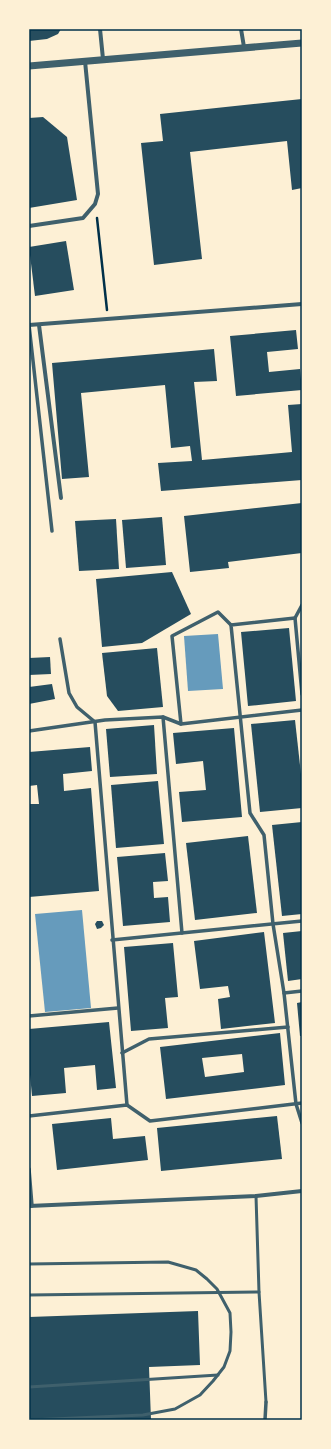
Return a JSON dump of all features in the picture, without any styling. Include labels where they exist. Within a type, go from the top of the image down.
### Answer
[{"type":"street","points":[[100,29],[103,59]]},
{"type":"street","points":[[241,29],[244,47]]},
{"type":"street","points":[[29,66],[302,43]]},
{"type":"street","points":[[29,226],[83,218],[95,204],[98,194],[85,61]]},
{"type":"street","points":[[52,531],[29,325],[302,304]]},
{"type":"street","points":[[39,324],[61,498]]},
{"type":"street","points":[[302,606],[295,618],[302,694]]},
{"type":"street","points":[[181,724],[172,636],[218,612],[231,625],[242,717],[250,813],[264,835],[273,924],[284,993],[296,1104],[302,1124]]},
{"type":"street","points":[[231,625],[295,618]]},
{"type":"street","points":[[60,640],[69,694],[77,707],[94,722],[127,1105]]},
{"type":"street","points":[[29,731],[94,722],[163,717],[181,724],[302,710]]},
{"type":"street","points":[[163,717],[182,933]]},
{"type":"street","points":[[112,940],[302,920]]},
{"type":"street","points":[[284,993],[302,991]]},
{"type":"street","points":[[29,1016],[118,1008]]},
{"type":"street","points":[[122,1053],[149,1039],[288,1027]]},
{"type":"street","points":[[29,1116],[127,1105],[150,1121],[302,1103]]},
{"type":"street","points":[[29,1169],[31,1206],[256,1196],[302,1191]]},
{"type":"street","points":[[265,1420],[266,1402]]},
{"type":"lane","points":[[256,1196],[258,1292],[266,1402]]},
{"type":"lane","points":[[140,1263],[168,1262],[189,1268],[207,1279],[212,1288],[211,1293]]},
{"type":"lane","points":[[29,1264],[168,1262],[196,1270],[217,1289],[225,1302],[230,1318],[230,1351],[224,1367],[200,1395],[175,1409],[143,1415],[30,1420]]},
{"type":"lane","points":[[29,1295],[258,1292]]},
{"type":"lane","points":[[29,1387],[218,1375]]},
{"type":"path","points":[[95,204],[108,318]]},
{"type":"water","points":[[218,634],[223,689],[188,691],[184,636]]},
{"type":"water","points":[[82,910],[91,1008],[45,1012],[35,914]]},
{"type":"building","points":[[29,29],[61,29],[58,34],[47,39],[29,41]]},
{"type":"building","points":[[302,99],[302,188],[292,190],[287,141],[190,152],[202,259],[154,265],[141,143],[163,141],[160,114]]},
{"type":"building","points":[[43,117],[67,137],[77,200],[29,208],[29,118]]},
{"type":"building","points":[[66,241],[74,290],[35,296],[29,247]]},
{"type":"building","points":[[296,330],[298,349],[267,352],[269,372],[300,369],[302,390],[236,396],[230,336]]},
{"type":"building","points":[[214,349],[217,381],[194,382],[202,460],[292,452],[288,405],[302,404],[302,480],[161,491],[158,463],[192,461],[190,446],[171,448],[165,385],[81,393],[89,477],[62,479],[52,363]]},
{"type":"building","points":[[302,503],[302,553],[228,562],[229,568],[190,572],[184,516]]},
{"type":"building","points":[[162,517],[166,565],[126,568],[122,520]]},
{"type":"building","points":[[116,519],[119,569],[79,571],[75,521]]},
{"type":"building","points":[[172,572],[191,614],[142,643],[102,647],[96,579]]},
{"type":"building","points":[[289,628],[296,701],[248,706],[241,632]]},
{"type":"building","points":[[157,648],[163,707],[118,711],[107,696],[102,653]]},
{"type":"building","points":[[50,657],[51,674],[29,675],[29,658]]},
{"type":"building","points":[[52,684],[55,699],[29,704],[29,687]]},
{"type":"building","points":[[295,720],[302,783],[302,808],[260,812],[251,724]]},
{"type":"building","points":[[154,725],[157,774],[110,777],[106,729]]},
{"type":"building","points":[[234,728],[242,817],[182,822],[179,792],[206,790],[203,761],[176,764],[173,733]]},
{"type":"building","points":[[90,747],[92,771],[63,774],[64,791],[91,788],[99,891],[29,897],[29,804],[39,804],[37,785],[29,786],[29,752]]},
{"type":"building","points":[[158,781],[164,844],[116,848],[111,785]]},
{"type":"building","points":[[302,822],[302,914],[282,916],[272,825]]},
{"type":"building","points":[[248,836],[257,913],[195,920],[186,843]]},
{"type":"building","points":[[165,853],[168,881],[153,882],[154,898],[168,897],[170,922],[123,926],[117,857]]},
{"type":"building","points":[[97,921],[102,921],[104,925],[101,928],[97,929],[95,924]]},
{"type":"building","points":[[302,931],[302,979],[288,981],[283,933]]},
{"type":"building","points":[[264,932],[275,1023],[221,1029],[218,999],[230,997],[228,986],[200,989],[194,941]]},
{"type":"building","points":[[173,943],[178,997],[165,998],[168,1028],[131,1031],[124,947]]},
{"type":"building","points":[[302,1002],[302,1036],[300,1036],[297,1003]]},
{"type":"building","points":[[109,1022],[116,1088],[97,1090],[95,1065],[64,1068],[66,1093],[32,1096],[29,1064],[29,1029]]},
{"type":"building","points":[[280,1033],[285,1085],[166,1099],[160,1047]],"holes":[[[242,1054],[244,1072],[205,1077],[202,1058]]]},
{"type":"building","points":[[277,1116],[282,1159],[161,1171],[157,1128]]},
{"type":"building","points":[[111,1118],[113,1139],[145,1136],[148,1160],[57,1170],[52,1124]]},
{"type":"building","points":[[198,1311],[200,1365],[149,1367],[151,1420],[29,1420],[29,1317]]}]
